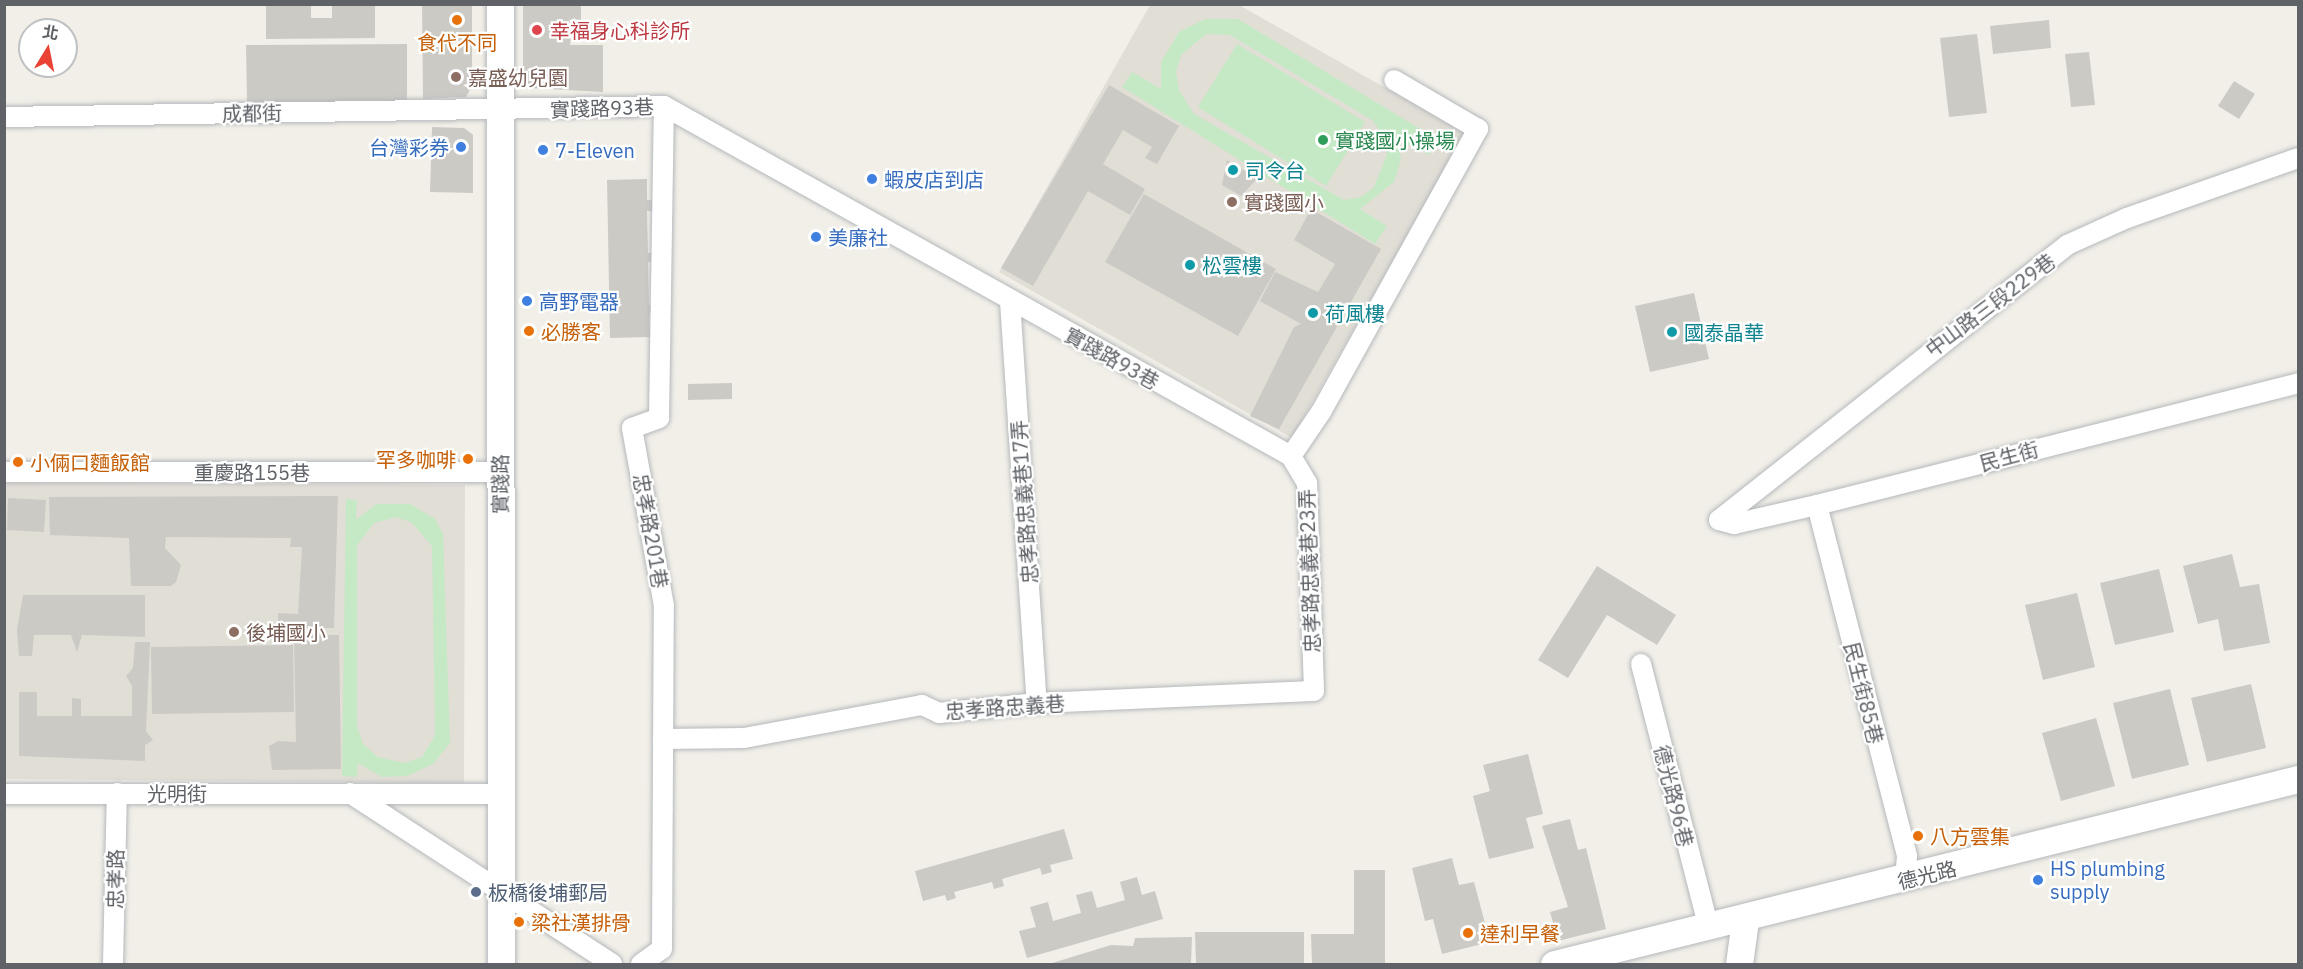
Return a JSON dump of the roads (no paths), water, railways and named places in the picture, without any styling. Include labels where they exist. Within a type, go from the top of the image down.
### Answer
[{"type":"street","name":"實踐路","points":[[500,4],[501,964]]},
{"type":"street","points":[[1291,456],[1321,412],[1478,129],[1394,80]]},
{"type":"street","name":"實踐路93巷","points":[[500,112],[664,106],[1291,456]]},
{"type":"street","name":"忠孝路201巷","points":[[641,964],[662,949],[664,606],[632,428],[659,418],[664,106]]},
{"type":"street","name":"成都街","points":[[4,117],[500,112]]},
{"type":"street","name":"中山路三段229巷","points":[[1719,520],[2067,245],[2118,221],[2298,158]]},
{"type":"street","name":"忠孝路忠義巷17弄","points":[[1010,301],[1037,704]]},
{"type":"street","name":"民生街","points":[[1719,520],[1734,524],[1817,505],[2298,383]]},
{"type":"street","name":"忠孝路忠義巷23弄","points":[[1291,456],[1307,483],[1314,691]]},
{"type":"street","name":"重慶路155巷","points":[[4,472],[500,472]]},
{"type":"street","name":"民生街85巷","points":[[1817,505],[1907,855],[1905,881]]},
{"type":"street","name":"德光路96巷","points":[[1641,664],[1709,928]]},
{"type":"street","name":"忠孝路忠義巷","points":[[663,739],[744,738],[922,705],[939,713],[1037,704],[1314,691]]},
{"type":"street","name":"德光路","points":[[1554,964],[1905,881],[2298,779]]},
{"type":"street","name":"忠孝路","points":[[113,964],[117,793]]},
{"type":"street","points":[[350,793],[500,887],[612,964]]},
{"type":"street","name":"光明街","points":[[4,794],[500,794]]},
{"type":"street","points":[[1739,964],[1745,920]]},
{"type":"place","name":"食代不同","points":[[457,20]]},
{"type":"place","name":"幸福身心科診所","points":[[537,30]]},
{"type":"place","name":"嘉盛幼兒園","points":[[456,77]]},
{"type":"place","name":"實踐國小操場","points":[[1323,140]]},
{"type":"place","name":"台灣彩券","points":[[461,147]]},
{"type":"place","name":"7-Eleven","points":[[543,150]]},
{"type":"place","name":"司令台","points":[[1233,170]]},
{"type":"place","name":"蝦皮店到店","points":[[872,179]]},
{"type":"place","name":"實踐國小","points":[[1232,202]]},
{"type":"place","name":"美廉社","points":[[816,237]]},
{"type":"place","name":"松雲樓","points":[[1190,265]]},
{"type":"place","name":"高野電器","points":[[527,301]]},
{"type":"place","name":"荷風樓","points":[[1313,313]]},
{"type":"place","name":"必勝客","points":[[529,331]]},
{"type":"place","name":"國泰晶華","points":[[1672,332]]},
{"type":"place","name":"罕多咖啡","points":[[468,459]]},
{"type":"place","name":"小倆口麵飯館","points":[[18,462]]},
{"type":"place","name":"後埔國小","points":[[234,632]]},
{"type":"place","name":"八方雲集","points":[[1918,836]]},
{"type":"place","name":"HS plumbing supply","points":[[2038,880]]},
{"type":"place","name":"板橋後埔郵局","points":[[476,892]]},
{"type":"place","name":"梁社漢排骨","points":[[519,922]]},
{"type":"place","name":"達利早餐","points":[[1468,933]]}]
